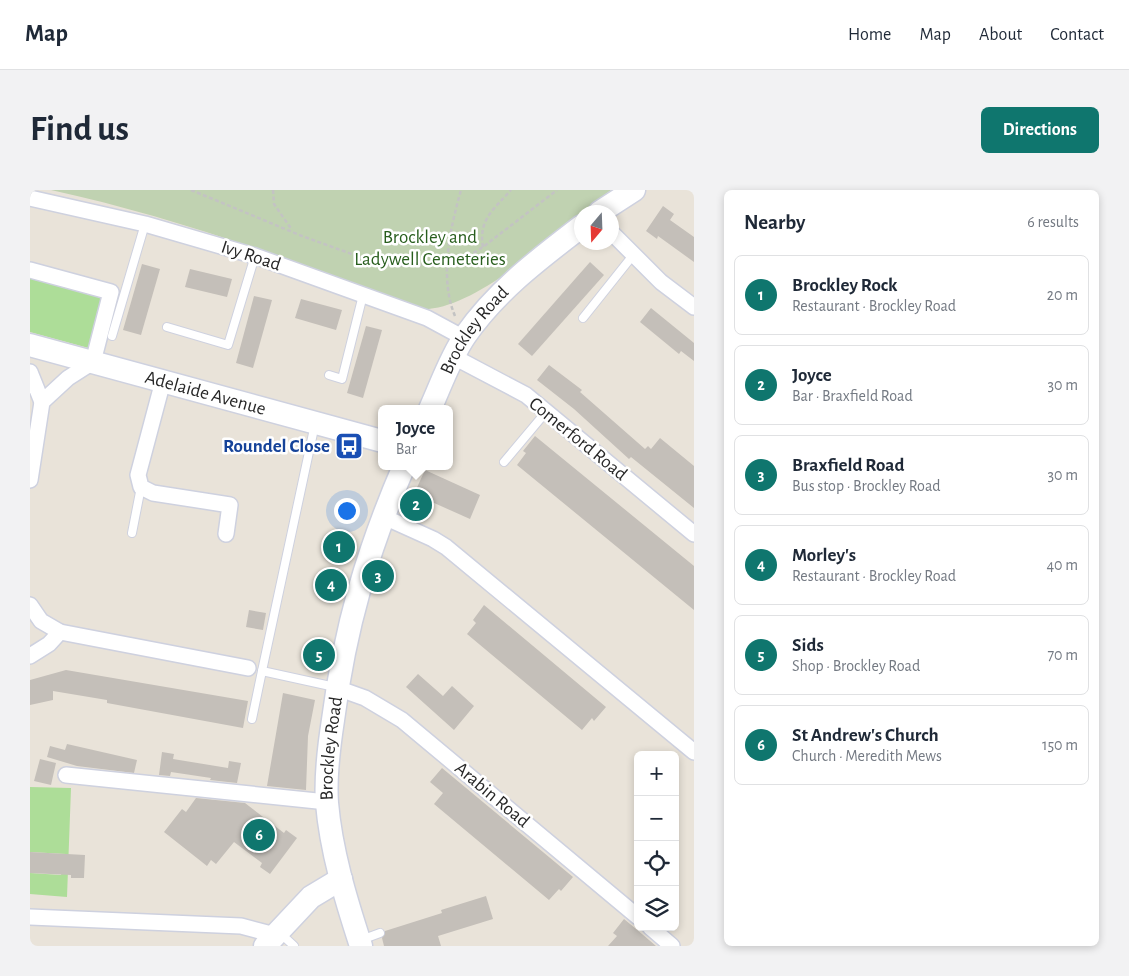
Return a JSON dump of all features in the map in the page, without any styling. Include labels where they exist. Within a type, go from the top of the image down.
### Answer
[{"type":"main road","points":[[611,205],[634,190]]},
{"type":"main road","name":"Brockley Road","points":[[432,405],[459,347],[506,287],[574,232]]},
{"type":"main road","name":"Adelaide Avenue","points":[[30,345],[378,441]]},
{"type":"main road","name":"Brockley Road","points":[[360,943],[341,879],[327,802],[329,746],[337,688],[356,593],[382,516],[402,470]]},
{"type":"main road","points":[[278,940],[311,897],[341,879]]},
{"type":"street","name":"Ivy Road","points":[[30,198],[145,224],[256,256],[427,318],[459,347]]},
{"type":"street","points":[[619,239],[661,282],[694,308]]},
{"type":"street","points":[[30,270],[111,292],[93,362],[68,378],[42,402]]},
{"type":"street","name":"Comerford Road","points":[[459,347],[526,396],[694,534]]},
{"type":"street","points":[[30,372],[42,402],[30,480]]},
{"type":"street","points":[[162,381],[138,475],[141,487],[153,493],[230,505],[226,534]]},
{"type":"street","points":[[382,516],[446,547],[694,752]]},
{"type":"street","points":[[30,606],[41,621],[60,632],[255,670]]},
{"type":"street","points":[[30,656],[49,644],[60,632]]},
{"type":"street","name":"Arabin Road","points":[[337,688],[365,698],[402,720],[634,914]]},
{"type":"street","points":[[66,775],[327,802]]},
{"type":"street","points":[[30,917],[240,926],[278,940]]},
{"type":"street","points":[[655,931],[672,946]]},
{"type":"lane","points":[[112,336],[145,224]]},
{"type":"lane","points":[[583,318],[634,254]]},
{"type":"lane","points":[[167,327],[228,345],[256,256]]},
{"type":"lane","points":[[329,375],[342,379],[363,295]]},
{"type":"lane","points":[[504,462],[546,412]]},
{"type":"lane","points":[[252,719],[255,670],[315,423]]},
{"type":"lane","points":[[132,533],[141,487]]},
{"type":"lane","points":[[255,670],[337,688]]},
{"type":"lane","points":[[360,943],[380,933]]},
{"type":"path","points":[[191,190],[360,258],[394,266],[447,264],[464,258],[483,247],[557,190]]},
{"type":"path","points":[[273,190],[274,204],[293,232]]},
{"type":"path","points":[[459,347],[450,304],[447,264],[461,190]]},
{"type":"path","points":[[483,247],[481,234],[485,220],[511,190]]},
{"type":"green space","name":"Brockley and Ladywell Cemeteries","points":[[51,190],[611,190],[593,205],[574,205],[574,221],[496,280],[470,295],[446,305],[424,309],[239,243],[99,201]]},
{"type":"green space","points":[[30,270],[111,292],[96,350],[30,332]]},
{"type":"green space","points":[[30,787],[71,788],[67,897],[30,894],[30,873],[61,875],[66,854],[30,852]]},
{"type":"building","points":[[663,206],[674,214],[670,220],[694,237],[694,262],[658,236],[657,239],[646,231]]},
{"type":"building","points":[[590,262],[604,275],[532,356],[518,344]]},
{"type":"building","points":[[142,264],[160,269],[141,335],[123,330]]},
{"type":"building","points":[[190,269],[232,279],[227,297],[185,287]]},
{"type":"building","points":[[254,296],[272,300],[253,368],[236,363]]},
{"type":"building","points":[[301,299],[342,310],[336,330],[295,318]]},
{"type":"building","points":[[651,308],[694,343],[694,361],[681,351],[679,354],[640,322]]},
{"type":"building","points":[[366,326],[382,330],[363,398],[347,393]]},
{"type":"building","points":[[549,365],[582,390],[580,392],[645,449],[648,446],[651,449],[660,438],[694,466],[694,508],[631,457],[629,459],[574,409],[537,380]]},
{"type":"building","points":[[535,436],[694,566],[694,610],[517,465],[526,453],[523,451]]},
{"type":"building","points":[[425,470],[480,495],[470,519],[414,494]]},
{"type":"building","points":[[484,605],[606,707],[594,721],[592,718],[582,730],[467,634],[476,623],[473,620]]},
{"type":"building","points":[[249,610],[266,613],[263,630],[246,627]]},
{"type":"building","points":[[66,670],[248,701],[243,728],[53,691],[53,700],[30,705],[30,680]]},
{"type":"building","points":[[418,674],[443,696],[452,686],[474,706],[454,730],[406,687]]},
{"type":"building","points":[[283,693],[315,700],[308,736],[306,790],[267,786]]},
{"type":"building","points":[[67,744],[137,760],[134,773],[77,766],[47,757],[50,746],[65,750]]},
{"type":"building","points":[[162,752],[174,754],[173,759],[228,768],[229,761],[241,763],[237,783],[171,772],[170,776],[159,775]]},
{"type":"building","points":[[40,759],[56,763],[51,785],[34,781]]},
{"type":"building","points":[[442,768],[573,877],[561,891],[559,889],[549,900],[434,804],[443,793],[430,782]]},
{"type":"building","points":[[196,798],[245,803],[284,833],[286,830],[297,838],[270,874],[260,867],[262,863],[234,842],[216,864],[211,860],[207,866],[164,832],[182,809],[186,812]]},
{"type":"building","points":[[30,852],[85,855],[84,878],[71,878],[71,875],[30,873]]},
{"type":"building","points":[[486,896],[493,919],[438,936],[441,946],[384,946],[382,938],[385,931],[442,913],[441,910]]},
{"type":"building","points":[[624,919],[634,927],[634,931],[638,931],[656,946],[608,946],[617,936],[613,933]]},
{"type":"place","name":"Roundel Close","points":[[349,446]]},
{"type":"place","name":"Joyce","points":[[416,505]]},
{"type":"place","name":"Brockley Rock","points":[[339,547]]},
{"type":"place","name":"Braxfield Road","points":[[378,576]]},
{"type":"place","name":"Morley's","points":[[331,585]]},
{"type":"place","name":"Sids","points":[[319,655]]},
{"type":"place","name":"St Andrew's Church","points":[[259,835]]}]
